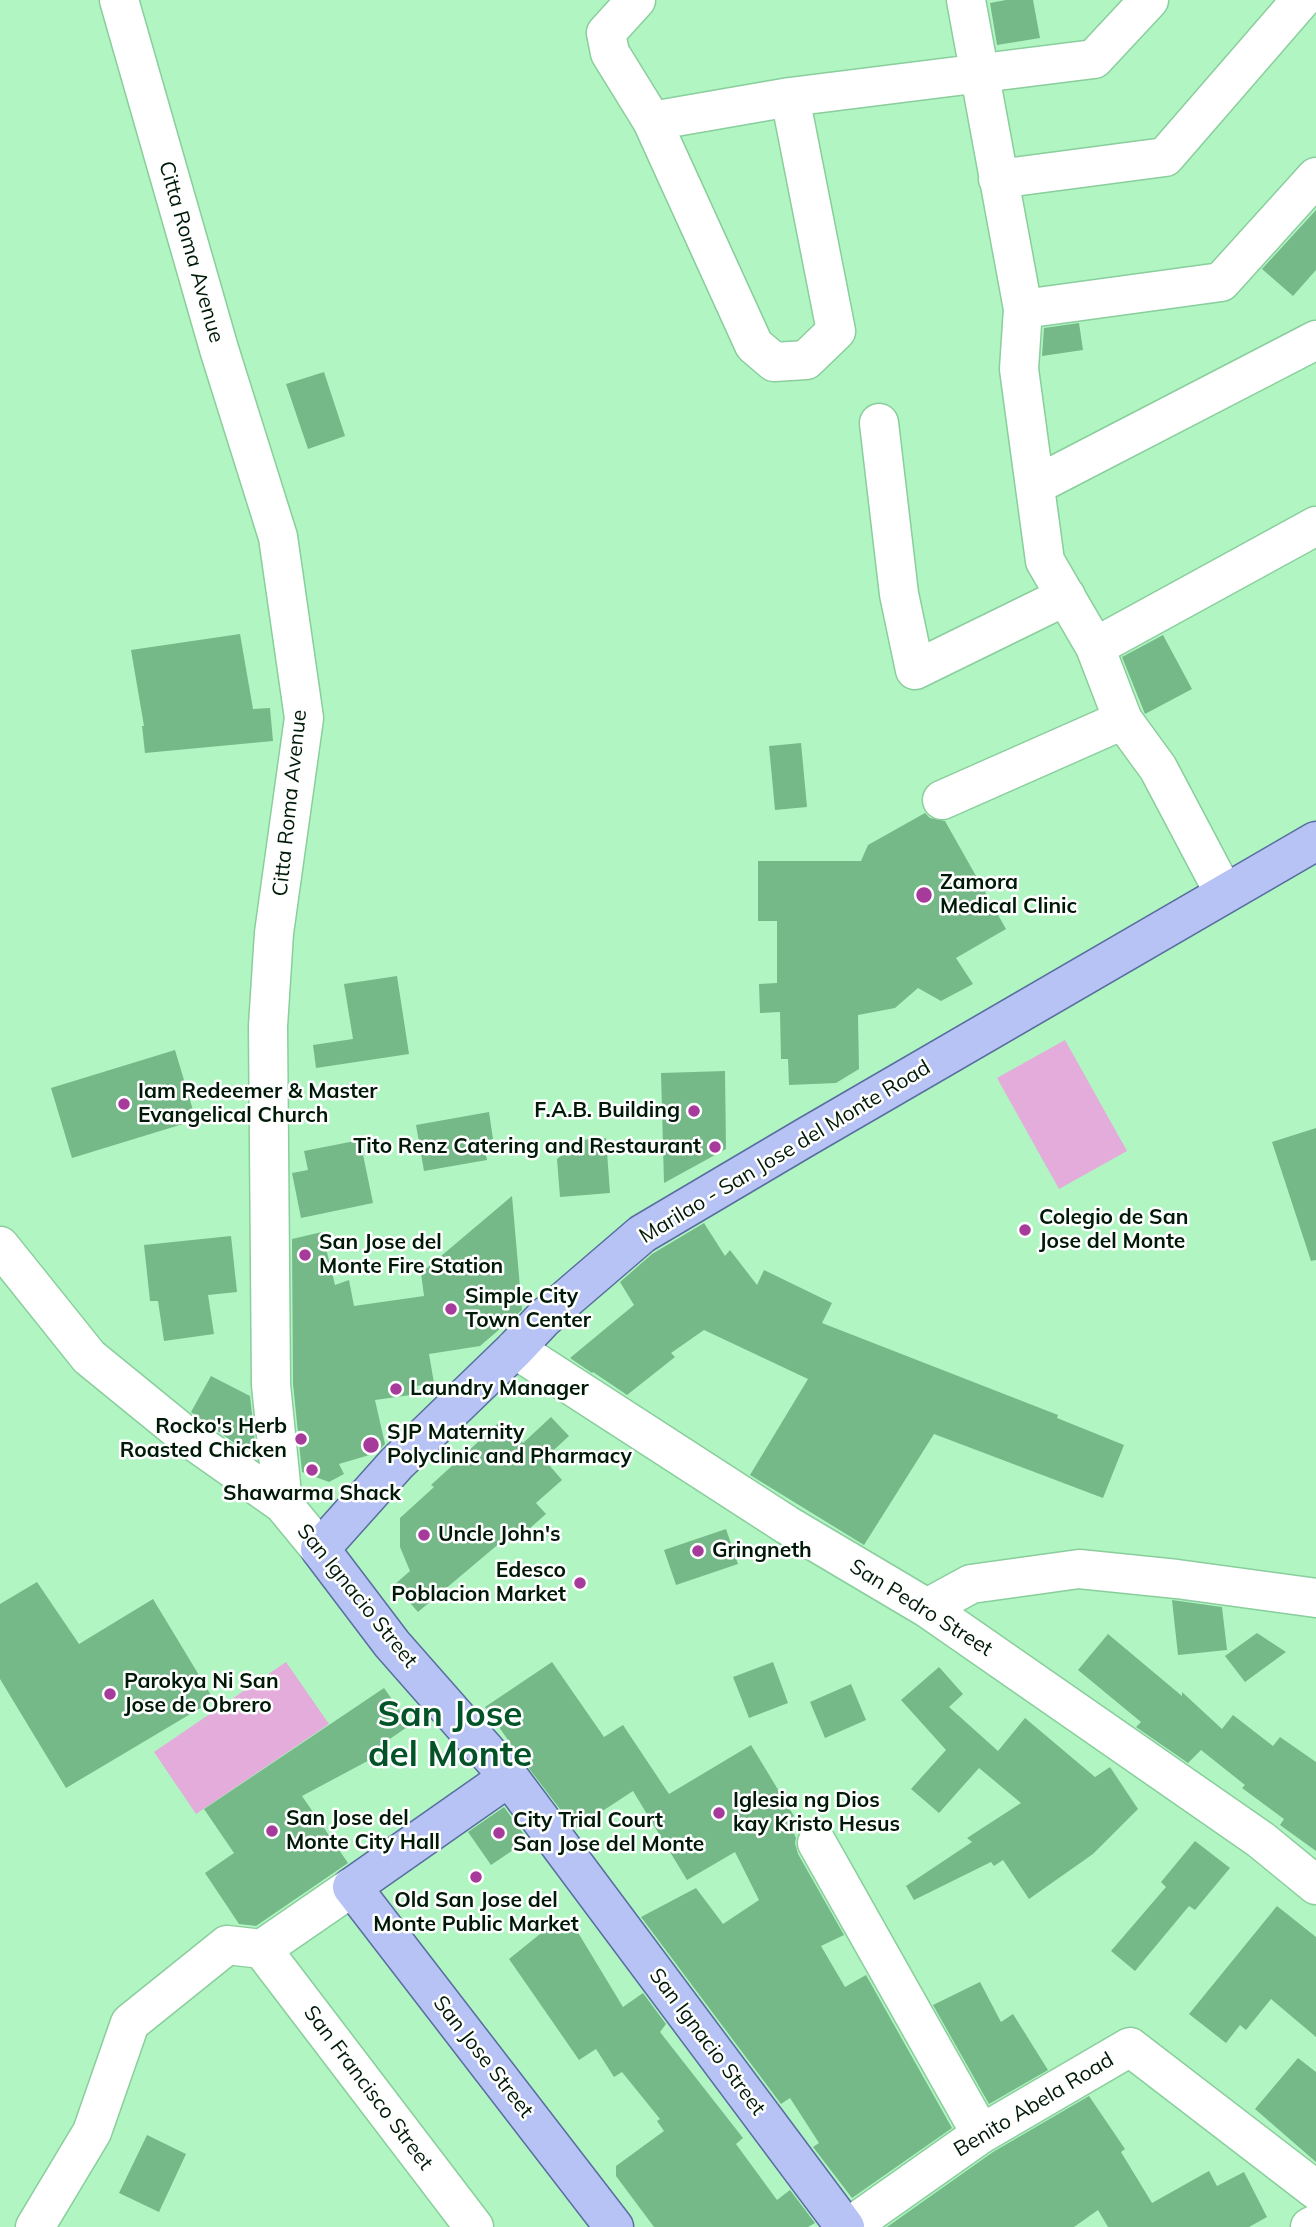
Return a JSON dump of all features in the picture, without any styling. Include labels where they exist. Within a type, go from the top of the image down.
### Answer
[{"type":"main road","name":"Marilao - San Jose del Monte Road","points":[[320,1549],[397,1463],[543,1319],[642,1234],[1316,841]]},
{"type":"main road","name":"San Ignacio Street","points":[[320,1549],[392,1644],[509,1777],[847,2227]]},
{"type":"main road","points":[[352,1887],[509,1777]]},
{"type":"main road","name":"San Jose Street","points":[[352,1887],[614,2227]]},
{"type":"street","name":"Citta Roma Avenue","points":[[119,0],[216,336],[278,537],[304,718],[274,933],[268,1026],[271,1385],[283,1504]]},
{"type":"street","points":[[636,0],[606,33],[610,53],[652,121],[754,345],[774,362],[806,360],[836,331],[790,97]]},
{"type":"street","points":[[966,0],[1023,309],[1019,369],[1045,561],[1096,647],[1123,720],[1158,768],[1224,893]]},
{"type":"street","points":[[652,121],[790,97],[1094,59],[1149,0]]},
{"type":"street","points":[[998,179],[1165,157],[1301,0]]},
{"type":"street","points":[[1023,309],[1221,282],[1316,177]]},
{"type":"street","points":[[1036,485],[1316,340]]},
{"type":"street","points":[[879,423],[899,594],[915,670],[1066,596]]},
{"type":"street","points":[[1096,647],[1316,526]]},
{"type":"street","points":[[942,800],[1123,720]]},
{"type":"street","name":"San Ignacio Street","points":[[0,1246],[89,1357],[181,1432],[283,1504],[320,1549]]},
{"type":"street","name":"San Pedro Street","points":[[514,1349],[776,1518],[927,1608],[1261,1840],[1316,1885]]},
{"type":"street","points":[[927,1608],[971,1584],[1079,1569],[1316,1598]]},
{"type":"street","points":[[817,1843],[981,2134]]},
{"type":"street","points":[[35,2227],[92,2132],[130,2023],[227,1945],[262,1949],[352,1887]]},
{"type":"street","name":"San Francisco Street","points":[[262,1949],[474,2227]]},
{"type":"street","name":"Benito Abela Road","points":[[847,2227],[981,2134],[1130,2047],[1316,2190]]},
{"type":"street","points":[[1310,2227],[1316,2224]]},
{"type":"shaded area","points":[[1065,1040],[1127,1151],[1059,1189],[997,1078]]},
{"type":"shaded area","points":[[286,1662],[329,1724],[196,1814],[154,1752]]},
{"type":"building","points":[[1033,0],[1040,38],[997,45],[990,3]]},
{"type":"building","points":[[1316,210],[1316,270],[1293,296],[1262,269]]},
{"type":"building","points":[[1079,323],[1083,350],[1042,356],[1044,328]]},
{"type":"building","points":[[324,372],[345,436],[308,449],[286,384]]},
{"type":"building","points":[[240,634],[253,709],[270,708],[273,741],[145,753],[144,726],[131,650]]},
{"type":"building","points":[[1163,635],[1192,689],[1145,714],[1122,657]]},
{"type":"building","points":[[801,743],[807,807],[775,810],[769,746]]},
{"type":"building","points":[[925,813],[930,818],[945,821],[1006,929],[956,958],[973,984],[941,1001],[918,988],[895,1008],[858,1015],[859,1069],[836,1083],[789,1085],[788,1059],[781,1059],[780,1012],[760,1013],[759,984],[777,983],[777,921],[758,921],[758,861],[861,861],[868,845]]},
{"type":"building","points":[[397,976],[409,1054],[316,1068],[313,1045],[353,1039],[344,984]]},
{"type":"building","name":"Iam Redeemer & Master Evangelical Church","points":[[175,1050],[196,1120],[72,1158],[51,1088]]},
{"type":"building","name":"F.A.B. Building","points":[[725,1071],[726,1149],[664,1183],[661,1073]]},
{"type":"building","points":[[489,1112],[493,1139],[483,1141],[487,1160],[424,1171],[416,1125]]},
{"type":"building","points":[[1316,1128],[1316,1260],[1311,1261],[1272,1142]]},
{"type":"building","points":[[606,1138],[610,1193],[560,1197],[557,1159],[581,1140]]},
{"type":"building","points":[[360,1140],[373,1203],[301,1218],[292,1173],[308,1170],[304,1151]]},
{"type":"building","points":[[512,1196],[522,1310],[480,1346],[429,1354],[434,1383],[417,1386],[418,1394],[375,1400],[385,1444],[376,1453],[339,1464],[344,1474],[329,1482],[302,1472],[293,1384],[292,1239],[322,1232],[335,1285],[349,1280],[354,1306],[424,1296],[421,1273]]},
{"type":"building","points":[[704,1223],[725,1256],[730,1250],[757,1285],[764,1270],[832,1303],[822,1323],[1058,1415],[1057,1418],[1124,1445],[1103,1498],[934,1434],[864,1545],[750,1475],[808,1379],[704,1330],[671,1353],[675,1357],[627,1395],[570,1358],[634,1305],[620,1282],[652,1254]]},
{"type":"building","points":[[231,1236],[237,1292],[208,1295],[214,1334],[164,1341],[158,1301],[150,1301],[144,1245]]},
{"type":"building","points":[[211,1376],[250,1396],[256,1452],[252,1453],[233,1442],[191,1412]]},
{"type":"building","points":[[551,1417],[569,1436],[544,1459],[562,1480],[536,1503],[546,1514],[520,1537],[514,1531],[418,1612],[394,1585],[410,1571],[400,1547],[400,1518],[434,1487],[431,1485],[502,1420],[523,1443]]},
{"type":"building","points":[[726,1529],[738,1564],[676,1585],[664,1550]]},
{"type":"building","name":"Parokya Ni San Jose de Obrero","points":[[37,1582],[79,1644],[153,1599],[214,1700],[66,1788],[0,1679],[0,1604]]},
{"type":"building","points":[[1172,1600],[1222,1607],[1227,1650],[1178,1655]]},
{"type":"building","points":[[1257,1633],[1286,1652],[1245,1682],[1225,1656]]},
{"type":"building","points":[[1108,1634],[1182,1696],[1182,1692],[1222,1729],[1233,1715],[1273,1746],[1280,1737],[1316,1762],[1316,1851],[1280,1825],[1284,1819],[1242,1788],[1245,1785],[1201,1750],[1188,1763],[1136,1727],[1141,1722],[1078,1670]]},
{"type":"building","points":[[552,1662],[604,1737],[623,1725],[669,1794],[751,1745],[794,1816],[788,1820],[796,1838],[798,1854],[844,1935],[821,1946],[845,1987],[866,1975],[952,2128],[852,2198],[813,2147],[819,2143],[790,2098],[781,2104],[641,1917],[696,1888],[723,1924],[759,1900],[735,1852],[687,1880],[633,1791],[575,1829],[485,1707]]},
{"type":"building","points":[[773,1662],[788,1703],[749,1718],[733,1677]]},
{"type":"building","points":[[939,1667],[963,1694],[949,1707],[998,1751],[1025,1718],[1095,1777],[1110,1767],[1138,1809],[1093,1854],[1029,1899],[1003,1860],[994,1866],[991,1862],[914,1900],[906,1886],[972,1842],[967,1838],[1021,1803],[979,1768],[939,1813],[911,1789],[946,1750],[901,1700]]},
{"type":"building","points":[[851,1684],[866,1720],[825,1738],[810,1702]]},
{"type":"building","points":[[384,1688],[410,1725],[374,1750],[377,1756],[302,1796],[348,1863],[256,1926],[239,1924],[205,1873],[234,1853],[204,1809]]},
{"type":"building","name":"City Trial Court San Jose del Monte","points":[[504,1807],[528,1840],[491,1865],[468,1832]]},
{"type":"building","points":[[1195,1841],[1230,1868],[1195,1910],[1189,1906],[1135,1971],[1111,1951],[1166,1887],[1161,1882]]},
{"type":"building","points":[[1277,1906],[1316,1937],[1316,2037],[1271,1999],[1246,2030],[1240,2025],[1226,2043],[1189,2014]]},
{"type":"building","points":[[571,1921],[623,2007],[643,1993],[666,2024],[660,2032],[743,2138],[736,2144],[777,2200],[790,2190],[815,2223],[808,2227],[654,2227],[616,2176],[616,2166],[664,2131],[657,2121],[660,2119],[622,2072],[614,2077],[596,2049],[579,2060],[509,1959],[550,1926]]},
{"type":"building","points":[[980,1982],[1001,2022],[1013,2014],[1048,2070],[989,2104],[933,2005]]},
{"type":"building","points":[[1298,2058],[1316,2072],[1316,2162],[1255,2109]]},
{"type":"building","points":[[1089,2096],[1125,2149],[1121,2152],[1152,2203],[1209,2171],[1217,2186],[1244,2172],[1267,2217],[1249,2227],[1108,2227],[1098,2210],[1074,2227],[887,2227],[993,2152]]},
{"type":"building","points":[[147,2135],[186,2154],[159,2212],[119,2193]]},
{"type":"place","name":"Zamora Medical Clinic","points":[[924,895]]},
{"type":"place","name":"Iam Redeemer & Master Evangelical Church","points":[[124,1104]]},
{"type":"place","name":"F.A.B. Building","points":[[694,1111]]},
{"type":"place","name":"Tito Renz Catering and Restaurant","points":[[715,1147]]},
{"type":"place","name":"Colegio de San Jose del Monte","points":[[1025,1230]]},
{"type":"place","name":"San Jose del Monte Fire Station","points":[[305,1255]]},
{"type":"place","name":"Simple City Town Center","points":[[451,1309]]},
{"type":"place","name":"Laundry Manager","points":[[396,1389]]},
{"type":"place","name":"Rocko's Herb Roasted Chicken","points":[[301,1439]]},
{"type":"place","name":"SJP Maternity Polyclinic and Pharmacy","points":[[371,1445]]},
{"type":"place","name":"Shawarma Shack","points":[[312,1470]]},
{"type":"place","name":"Uncle John's","points":[[424,1535]]},
{"type":"place","name":"Gringneth","points":[[698,1551]]},
{"type":"place","name":"Edesco Poblacion Market","points":[[580,1583]]},
{"type":"place","name":"Parokya Ni San Jose de Obrero","points":[[110,1694]]},
{"type":"place","name":"Iglesia ng Dios kay Kristo Hesus","points":[[719,1813]]},
{"type":"place","name":"San Jose del Monte City Hall","points":[[272,1831]]},
{"type":"place","name":"City Trial Court San Jose del Monte","points":[[499,1833]]},
{"type":"place","name":"Old San Jose del Monte Public Market","points":[[476,1877]]},
{"type":"district","name":"San Jose del Monte","points":[[450,1735]]}]
